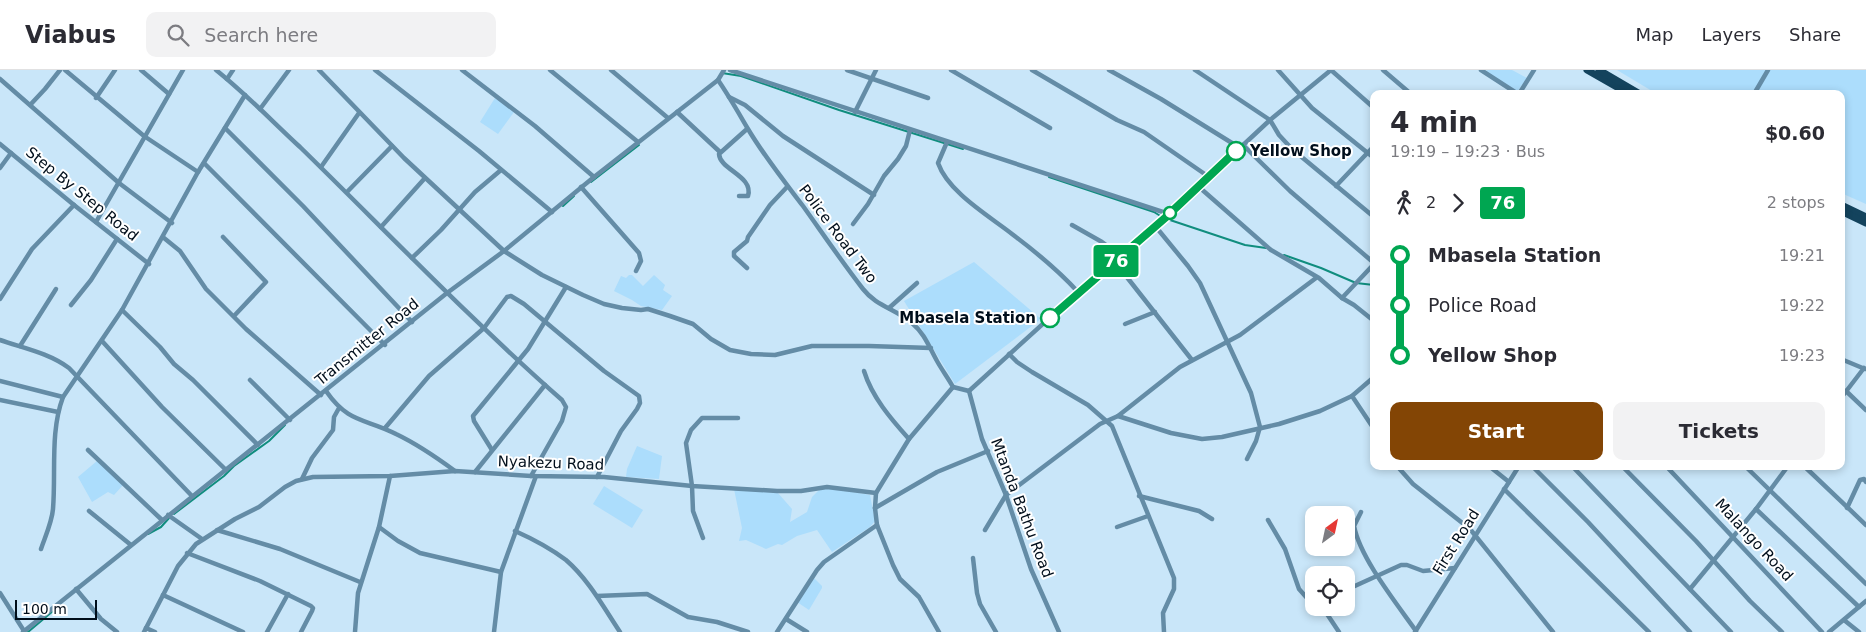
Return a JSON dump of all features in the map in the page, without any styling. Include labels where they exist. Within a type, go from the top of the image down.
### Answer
[{"type":"main road","points":[[1587,70],[1622,90]]},
{"type":"main road","points":[[1599,70],[1633,90]]},
{"type":"main road","points":[[1845,206],[1866,217]]},
{"type":"main road","points":[[1845,213],[1866,223]]},
{"type":"street","points":[[31,104],[60,70]]},
{"type":"street","points":[[65,70],[96,98],[144,136],[198,172]]},
{"type":"street","points":[[96,98],[115,70]]},
{"type":"street","points":[[141,70],[169,94]]},
{"type":"street","points":[[96,222],[183,70]]},
{"type":"street","points":[[216,70],[347,192],[447,293],[562,400],[566,407],[562,421],[534,476],[501,572],[494,632]]},
{"type":"street","points":[[227,79],[232,70]]},
{"type":"street","points":[[260,109],[289,70]]},
{"type":"street","points":[[318,70],[424,178],[504,251],[566,287],[604,304],[622,308],[648,309],[693,324],[711,339],[730,350],[751,354],[775,355],[812,346],[931,348]]},
{"type":"street","points":[[375,70],[552,212]]},
{"type":"street","points":[[462,70],[542,131],[594,177]]},
{"type":"street","points":[[550,70],[638,142]]},
{"type":"street","points":[[611,70],[668,118]]},
{"type":"street","name":"Transmitter Road","points":[[23,632],[168,515],[385,345],[447,293],[504,251],[581,187],[718,80],[724,70]]},
{"type":"street","points":[[847,70],[928,98]]},
{"type":"street","points":[[856,112],[876,70]]},
{"type":"street","points":[[951,70],[1050,128]]},
{"type":"street","points":[[1032,70],[1117,120],[1144,132],[1209,177]]},
{"type":"street","points":[[1109,70],[1241,146],[1370,261]]},
{"type":"street","points":[[1196,70],[1270,120],[1284,141],[1370,213]]},
{"type":"street","points":[[1278,70],[1312,108],[1368,152],[1336,186]]},
{"type":"street","points":[[939,632],[919,597],[898,575],[877,524],[876,493],[909,439],[953,387],[970,391],[1078,292],[1156,226],[1270,120],[1331,70],[1370,104]]},
{"type":"street","points":[[1383,70],[1406,90]]},
{"type":"street","points":[[1481,70],[1512,90]]},
{"type":"street","points":[[1521,90],[1534,70]]},
{"type":"street","points":[[1756,90],[1768,70]]},
{"type":"street","points":[[732,71],[1169,214]]},
{"type":"street","points":[[0,79],[119,182],[172,223]]},
{"type":"street","name":"Police Road Two","points":[[718,80],[786,187],[802,205],[825,240],[864,291],[877,304],[889,308],[914,324],[927,338],[953,387]]},
{"type":"street","points":[[41,550],[53,510],[56,428],[58,412],[63,397],[122,310],[164,238],[198,172],[245,95]]},
{"type":"street","points":[[730,97],[745,105],[784,136],[874,195]]},
{"type":"street","points":[[677,112],[720,152]]},
{"type":"street","points":[[321,167],[359,113]]},
{"type":"street","points":[[225,128],[303,206],[412,322]]},
{"type":"street","points":[[739,196],[748,196],[749,189],[743,180],[721,162],[718,157],[720,152],[748,129]]},
{"type":"street","points":[[852,224],[874,195],[906,146],[910,130]]},
{"type":"street","points":[[947,142],[938,163],[954,186],[972,203],[1061,274],[1078,292]]},
{"type":"street","name":"Step By Step Road","points":[[0,144],[149,264]]},
{"type":"street","points":[[347,192],[392,146]]},
{"type":"street","points":[[0,168],[11,153]]},
{"type":"street","points":[[204,163],[385,345]]},
{"type":"street","points":[[412,258],[441,230],[459,208],[501,170]]},
{"type":"street","points":[[381,227],[424,178]]},
{"type":"street","points":[[581,187],[639,253],[641,261],[636,272]]},
{"type":"street","points":[[747,268],[734,256],[734,252],[744,245],[770,205],[786,187]]},
{"type":"street","points":[[1199,187],[1271,250],[1322,281],[1370,318]]},
{"type":"street","points":[[0,299],[32,249],[74,205]]},
{"type":"street","points":[[1072,225],[1122,256]]},
{"type":"street","points":[[1156,226],[1200,283],[1214,311],[1226,343],[1251,393],[1260,427],[1256,441],[1247,459]]},
{"type":"street","points":[[223,237],[266,282],[234,316]]},
{"type":"street","points":[[164,238],[180,251],[206,289],[321,396]]},
{"type":"street","points":[[71,305],[91,280],[118,239]]},
{"type":"street","points":[[1114,262],[1192,360]]},
{"type":"street","points":[[1342,298],[1370,268]]},
{"type":"street","points":[[985,530],[1006,495],[1100,424],[1118,416],[1180,367],[1226,343],[1254,325],[1316,278]]},
{"type":"street","points":[[889,308],[917,283]]},
{"type":"street","points":[[492,450],[474,421],[473,416],[518,361],[566,287]]},
{"type":"street","points":[[20,346],[56,289]]},
{"type":"street","points":[[385,428],[429,376],[484,328],[507,297],[511,296],[604,371],[639,396],[640,403],[614,444],[597,477]]},
{"type":"street","points":[[122,310],[160,347],[174,364],[193,380],[258,445]]},
{"type":"street","points":[[1125,324],[1155,312]]},
{"type":"street","points":[[0,340],[59,361],[78,375],[192,496]]},
{"type":"street","points":[[102,341],[155,400],[226,470]]},
{"type":"street","points":[[1009,354],[1032,372],[1088,405],[1108,420],[1115,431],[1148,516],[1168,561],[1174,583],[1174,589],[1163,612],[1164,632]]},
{"type":"street","points":[[1845,361],[1865,369],[1846,392],[1866,410]]},
{"type":"street","points":[[864,371],[867,380],[888,414],[909,439]]},
{"type":"street","points":[[250,380],[290,420]]},
{"type":"street","points":[[0,381],[63,397]]},
{"type":"street","points":[[1118,416],[1197,439],[1222,437],[1279,424],[1320,411],[1352,396],[1370,381]]},
{"type":"street","points":[[475,472],[545,385]]},
{"type":"street","points":[[326,391],[346,414],[385,428],[429,453],[455,471]]},
{"type":"street","name":"Mtanda Bathu Road","points":[[970,391],[976,420],[1006,495],[1032,569],[1058,632]]},
{"type":"street","points":[[1352,396],[1370,423]]},
{"type":"street","points":[[0,400],[58,412]]},
{"type":"street","points":[[302,479],[312,458],[332,430],[334,417],[339,408]]},
{"type":"street","points":[[704,538],[693,511],[692,486],[686,443],[691,430],[702,418],[738,418]]},
{"type":"street","points":[[88,450],[162,520]]},
{"type":"street","points":[[875,508],[937,472],[988,451]]},
{"type":"street","points":[[1401,470],[1413,484],[1452,513],[1476,535],[1553,632]]},
{"type":"street","points":[[1494,470],[1508,482]]},
{"type":"street","name":"First Road","points":[[1415,631],[1516,470]]},
{"type":"street","points":[[1536,470],[1588,522],[1690,632]]},
{"type":"street","points":[[1576,470],[1732,632]]},
{"type":"street","points":[[1626,470],[1696,541],[1750,601],[1782,632]]},
{"type":"street","name":"Malango Road","points":[[1670,470],[1822,632]]},
{"type":"street","points":[[1748,470],[1866,584]]},
{"type":"street","points":[[1690,589],[1756,509],[1785,470]]},
{"type":"street","points":[[1808,470],[1866,526]]},
{"type":"street","name":"Nyakezu Road","points":[[145,630],[178,566],[187,553],[202,539],[259,507],[285,487],[302,479],[313,477],[390,476],[455,471],[534,476],[597,477],[692,486],[791,491],[827,486],[876,493]]},
{"type":"street","points":[[355,632],[360,582],[379,527],[390,476]]},
{"type":"street","points":[[1847,508],[1860,480],[1864,479],[1866,482]]},
{"type":"street","points":[[1504,489],[1649,632]]},
{"type":"street","points":[[1140,496],[1199,511],[1212,520]]},
{"type":"street","points":[[1756,509],[1859,607]]},
{"type":"street","points":[[89,511],[131,545]]},
{"type":"street","points":[[1361,512],[1355,521],[1355,531],[1378,576],[1415,631]]},
{"type":"street","points":[[168,515],[202,539]]},
{"type":"street","points":[[1117,528],[1148,516]]},
{"type":"street","points":[[1268,520],[1285,549],[1299,589],[1305,596]]},
{"type":"street","points":[[777,632],[820,566],[877,524]]},
{"type":"street","points":[[379,527],[402,544],[420,553],[501,572]]},
{"type":"street","points":[[217,530],[280,549],[360,582]]},
{"type":"street","points":[[515,531],[552,550],[567,562],[597,596],[620,632]]},
{"type":"street","points":[[187,553],[288,594],[313,608],[301,632]]},
{"type":"street","points":[[972,558],[980,604],[996,632]]},
{"type":"street","points":[[1355,586],[1401,565],[1407,565],[1423,571],[1455,568]]},
{"type":"street","points":[[76,589],[101,619],[117,632]]},
{"type":"street","points":[[0,593],[23,632]]},
{"type":"street","points":[[267,632],[288,594]]},
{"type":"street","points":[[597,596],[647,594],[688,617],[717,622],[748,632]]},
{"type":"street","points":[[163,595],[243,632]]},
{"type":"street","points":[[1829,632],[1866,601]]},
{"type":"street","points":[[1328,616],[1339,632]]},
{"type":"street","points":[[786,619],[807,632]]},
{"type":"street","points":[[1844,620],[1859,632]]},
{"type":"street","points":[[145,630],[155,632]]},
{"type":"shaded area","points":[[1487,70],[1512,70],[1527,78],[1518,90],[1514,90],[1486,72]]},
{"type":"shaded area","points":[[1617,70],[1866,70],[1866,204],[1845,195],[1845,90],[1650,90]]},
{"type":"shaded area","points":[[495,98],[514,112],[498,134],[480,122]]},
{"type":"shaded area","points":[[974,262],[1041,319],[955,384],[904,301]]},
{"type":"shaded area","points":[[632,275],[643,286],[654,275],[665,285],[663,290],[672,296],[662,310],[641,306],[614,291],[621,276],[626,278]]},
{"type":"shaded area","points":[[637,446],[662,456],[659,479],[626,477],[627,469]]},
{"type":"shaded area","points":[[97,461],[123,485],[114,495],[108,492],[92,502],[78,477]]},
{"type":"shaded area","points":[[604,486],[643,510],[632,528],[593,504]]},
{"type":"shaded area","points":[[821,488],[832,488],[870,495],[875,521],[870,527],[832,552],[817,530],[797,536],[782,545],[778,544],[766,549],[746,540],[739,541],[742,528],[734,489],[778,493],[792,509],[790,522],[807,512],[812,497]]},
{"type":"shaded area","points":[[813,577],[822,588],[809,610],[797,602]]},
{"type":"waterway","points":[[722,73],[741,76],[839,110],[963,149]]},
{"type":"waterway","points":[[591,182],[639,145]]},
{"type":"waterway","points":[[1049,177],[1154,212],[1162,217]]},
{"type":"waterway","points":[[563,206],[574,196]]},
{"type":"waterway","points":[[1167,219],[1245,245],[1266,248]]},
{"type":"waterway","points":[[1284,255],[1356,283],[1370,285]]},
{"type":"waterway","points":[[174,514],[224,476],[234,466],[269,441],[285,425]]},
{"type":"waterway","points":[[148,534],[161,527],[170,517]]},
{"type":"waterway","points":[[28,632],[53,611]]},
{"type":"bus line","name":"76","points":[[1050,318],[1165,218],[1236,151]]},
{"type":"place","name":"Yellow Shop","points":[[1236,151]]},
{"type":"place","name":"Mbasela Station","points":[[1050,318]]}]
